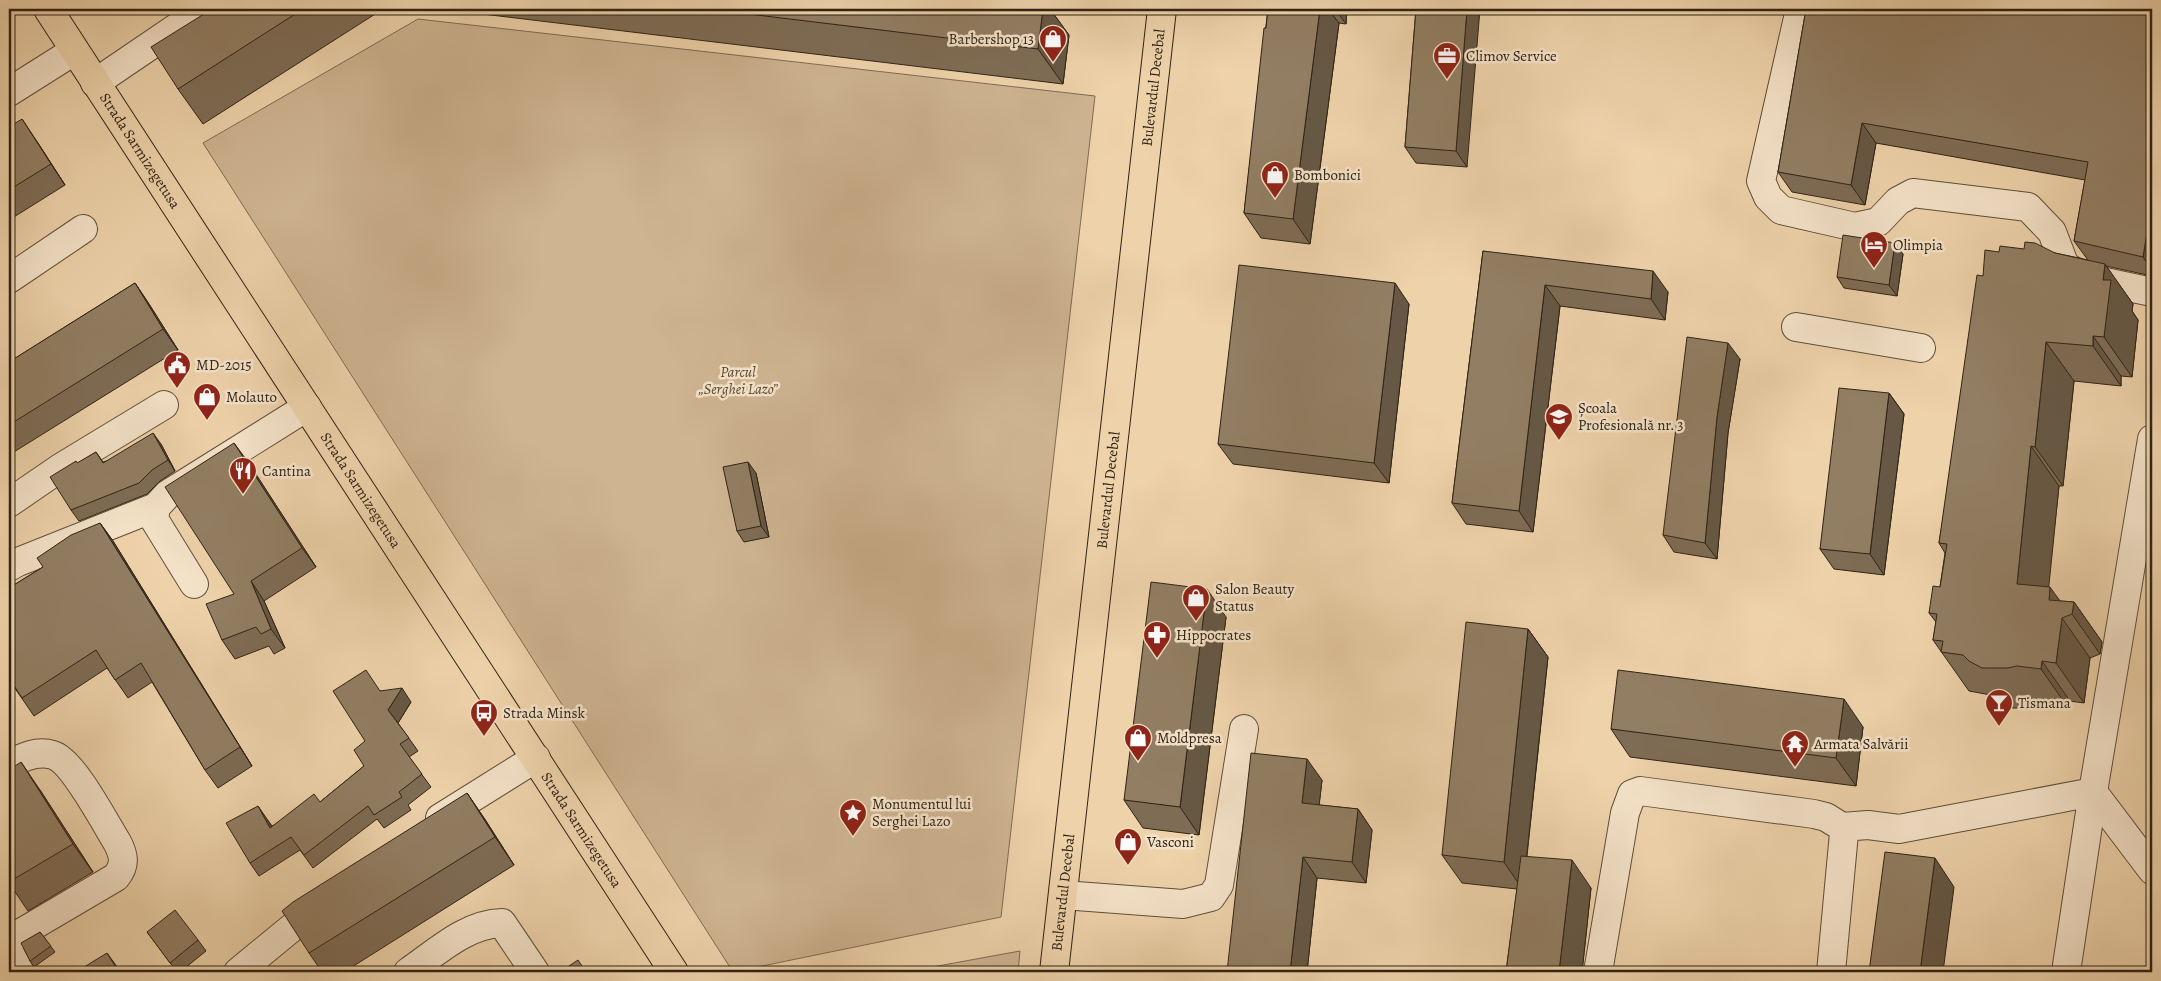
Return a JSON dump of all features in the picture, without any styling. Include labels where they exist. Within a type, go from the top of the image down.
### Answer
[{"type":"main road","name":"Strada Sarmizegetusa","points":[[48,9],[674,972]]},
{"type":"main road","name":"Bulevardul Decebal","points":[[1054,972],[1162,9]]},
{"type":"street","points":[[95,83],[204,9]]},
{"type":"street","points":[[1800,9],[1761,180],[1768,197],[1781,210],[1855,227],[1878,222],[1898,201],[1913,193],[2028,207],[2052,232],[2065,266],[2086,278],[2152,292]]},
{"type":"street","points":[[9,92],[74,51]]},
{"type":"street","points":[[9,278],[83,230]]},
{"type":"street","points":[[1796,327],[1921,348]]},
{"type":"street","points":[[9,503],[60,468],[164,405]]},
{"type":"street","points":[[12,559],[156,507],[168,494],[306,407]]},
{"type":"street","points":[[2066,972],[2093,792],[2152,439]]},
{"type":"street","points":[[156,507],[154,519],[194,584]]},
{"type":"street","points":[[1063,894],[1183,904],[1211,897],[1218,886],[1244,730]]},
{"type":"street","points":[[9,765],[34,753],[53,755],[63,760],[117,842],[123,853],[124,863],[116,877],[9,940]]},
{"type":"street","points":[[416,835],[454,808],[536,758]]},
{"type":"street","points":[[1598,972],[1621,832],[1628,801],[1632,794],[1640,791],[1814,814],[1826,817],[1842,827],[1868,825],[1898,829],[2093,792]]},
{"type":"street","points":[[2093,792],[2152,870]]},
{"type":"street","points":[[1831,972],[1844,833],[1842,827]]},
{"type":"street","points":[[241,972],[308,913],[339,891]]},
{"type":"street","points":[[408,972],[471,929],[486,923],[502,923],[535,972]]},
{"type":"street","points":[[9,952],[20,972]]},
{"type":"green space","name":"Parcul „Serghei Lazo”","points":[[418,19],[1095,96],[1001,917],[733,972],[203,143]]},
{"type":"green space","points":[[1020,951],[1018,972],[905,972]]},
{"type":"building","points":[[212,9],[303,9],[178,89],[151,47]]},
{"type":"building","points":[[707,9],[1043,9],[1038,49]]},
{"type":"building","points":[[1268,9],[1320,9],[1293,219],[1244,213],[1264,28],[1266,28]]},
{"type":"building","points":[[1416,9],[1467,9],[1456,151],[1405,147]]},
{"type":"building","points":[[1806,9],[2152,9],[2152,203],[2143,257],[2074,241],[2088,162],[1862,123],[1851,185],[1778,172]]},
{"type":"building","points":[[22,119],[51,164],[9,190],[9,127]]},
{"type":"building","points":[[1843,235],[1895,243],[1889,285],[1837,277]]},
{"type":"building","points":[[2025,242],[2035,243],[2055,253],[2105,264],[2103,280],[2111,280],[2104,337],[2093,336],[2093,346],[2046,342],[2035,447],[2031,446],[2017,584],[2050,587],[2049,600],[2074,602],[2072,614],[2062,618],[2056,663],[2042,661],[2041,669],[2017,666],[1982,668],[1969,661],[1963,655],[1941,652],[1943,641],[1933,640],[1937,614],[1929,613],[1933,586],[1940,587],[1947,544],[1939,543],[1977,275],[1983,276],[1985,250],[1999,252],[2000,246],[2024,249]]},
{"type":"building","points":[[1483,251],[1653,271],[1651,299],[1545,285],[1519,511],[1452,503]]},
{"type":"building","points":[[1239,265],[1395,283],[1374,463],[1218,444]]},
{"type":"building","points":[[135,283],[163,329],[9,425],[9,362]]},
{"type":"building","points":[[1687,337],[1728,343],[1717,417],[1705,543],[1663,535]]},
{"type":"building","points":[[1839,388],[1889,393],[1870,554],[1820,549]]},
{"type":"building","points":[[153,433],[168,460],[152,470],[139,483],[71,510],[50,477],[76,461],[77,463],[96,452],[103,463]]},
{"type":"building","points":[[234,443],[302,548],[251,581],[271,629],[261,634],[256,627],[222,640],[206,604],[234,594],[165,487]]},
{"type":"building","points":[[748,462],[761,526],[737,531],[723,467]]},
{"type":"building","points":[[100,523],[240,747],[205,770],[141,663],[115,680],[96,650],[22,698],[9,678],[9,588],[43,567],[37,558],[71,535]]},
{"type":"building","points":[[1151,582],[1207,589],[1180,807],[1124,800]]},
{"type":"building","points":[[1466,622],[1528,629],[1504,862],[1442,855]]},
{"type":"building","points":[[366,670],[380,691],[402,688],[388,710],[409,738],[400,744],[422,774],[399,792],[402,797],[374,815],[368,806],[304,855],[291,837],[250,863],[226,823],[258,806],[270,828],[314,794],[320,802],[364,766],[354,750],[365,741],[333,691]]},
{"type":"building","points":[[1618,670],[1844,699],[1836,758],[1611,729]]},
{"type":"building","points":[[1251,753],[1307,759],[1302,803],[1358,809],[1352,862],[1303,857],[1290,972],[1227,972]]},
{"type":"building","points":[[21,762],[73,844],[9,882],[9,770]]},
{"type":"building","points":[[467,793],[495,837],[309,953],[282,911],[293,902]]},
{"type":"building","points":[[1885,852],[1935,858],[1920,972],[1869,972]]},
{"type":"building","points":[[1521,856],[1572,860],[1559,972],[1506,972]]},
{"type":"building","points":[[175,910],[198,940],[170,963],[147,932]]},
{"type":"building","points":[[40,932],[51,946],[30,961],[21,943]]},
{"type":"building","points":[[107,953],[119,972],[76,972]]},
{"type":"building","points":[[578,960],[586,972],[560,972]]},
{"type":"building","points":[[1100,969],[1128,972],[1100,972]]},
{"type":"place","name":"Barbershop 13","points":[[1053,63]]},
{"type":"place","name":"Climov Service","points":[[1447,80]]},
{"type":"place","name":"Bombonici","points":[[1275,199]]},
{"type":"place","name":"Olimpia","points":[[1874,269]]},
{"type":"place","name":"MD-2015","points":[[177,389]]},
{"type":"place","name":"Molauto","points":[[207,421]]},
{"type":"place","name":"Școala Profesională nr. 3","points":[[1559,441]]},
{"type":"place","name":"Cantina","points":[[243,495]]},
{"type":"place","name":"Salon Beauty Status","points":[[1196,622]]},
{"type":"place","name":"Hippocrates","points":[[1157,659]]},
{"type":"place","name":"Tismana","points":[[1999,727]]},
{"type":"place","name":"Strada Minsk","points":[[484,737]]},
{"type":"place","name":"Moldpresa","points":[[1138,762]]},
{"type":"place","name":"Armata Salvării","points":[[1795,768]]},
{"type":"place","name":"Monumentul lui Serghei Lazo","points":[[853,837]]},
{"type":"place","name":"Vasconi","points":[[1128,866]]}]
